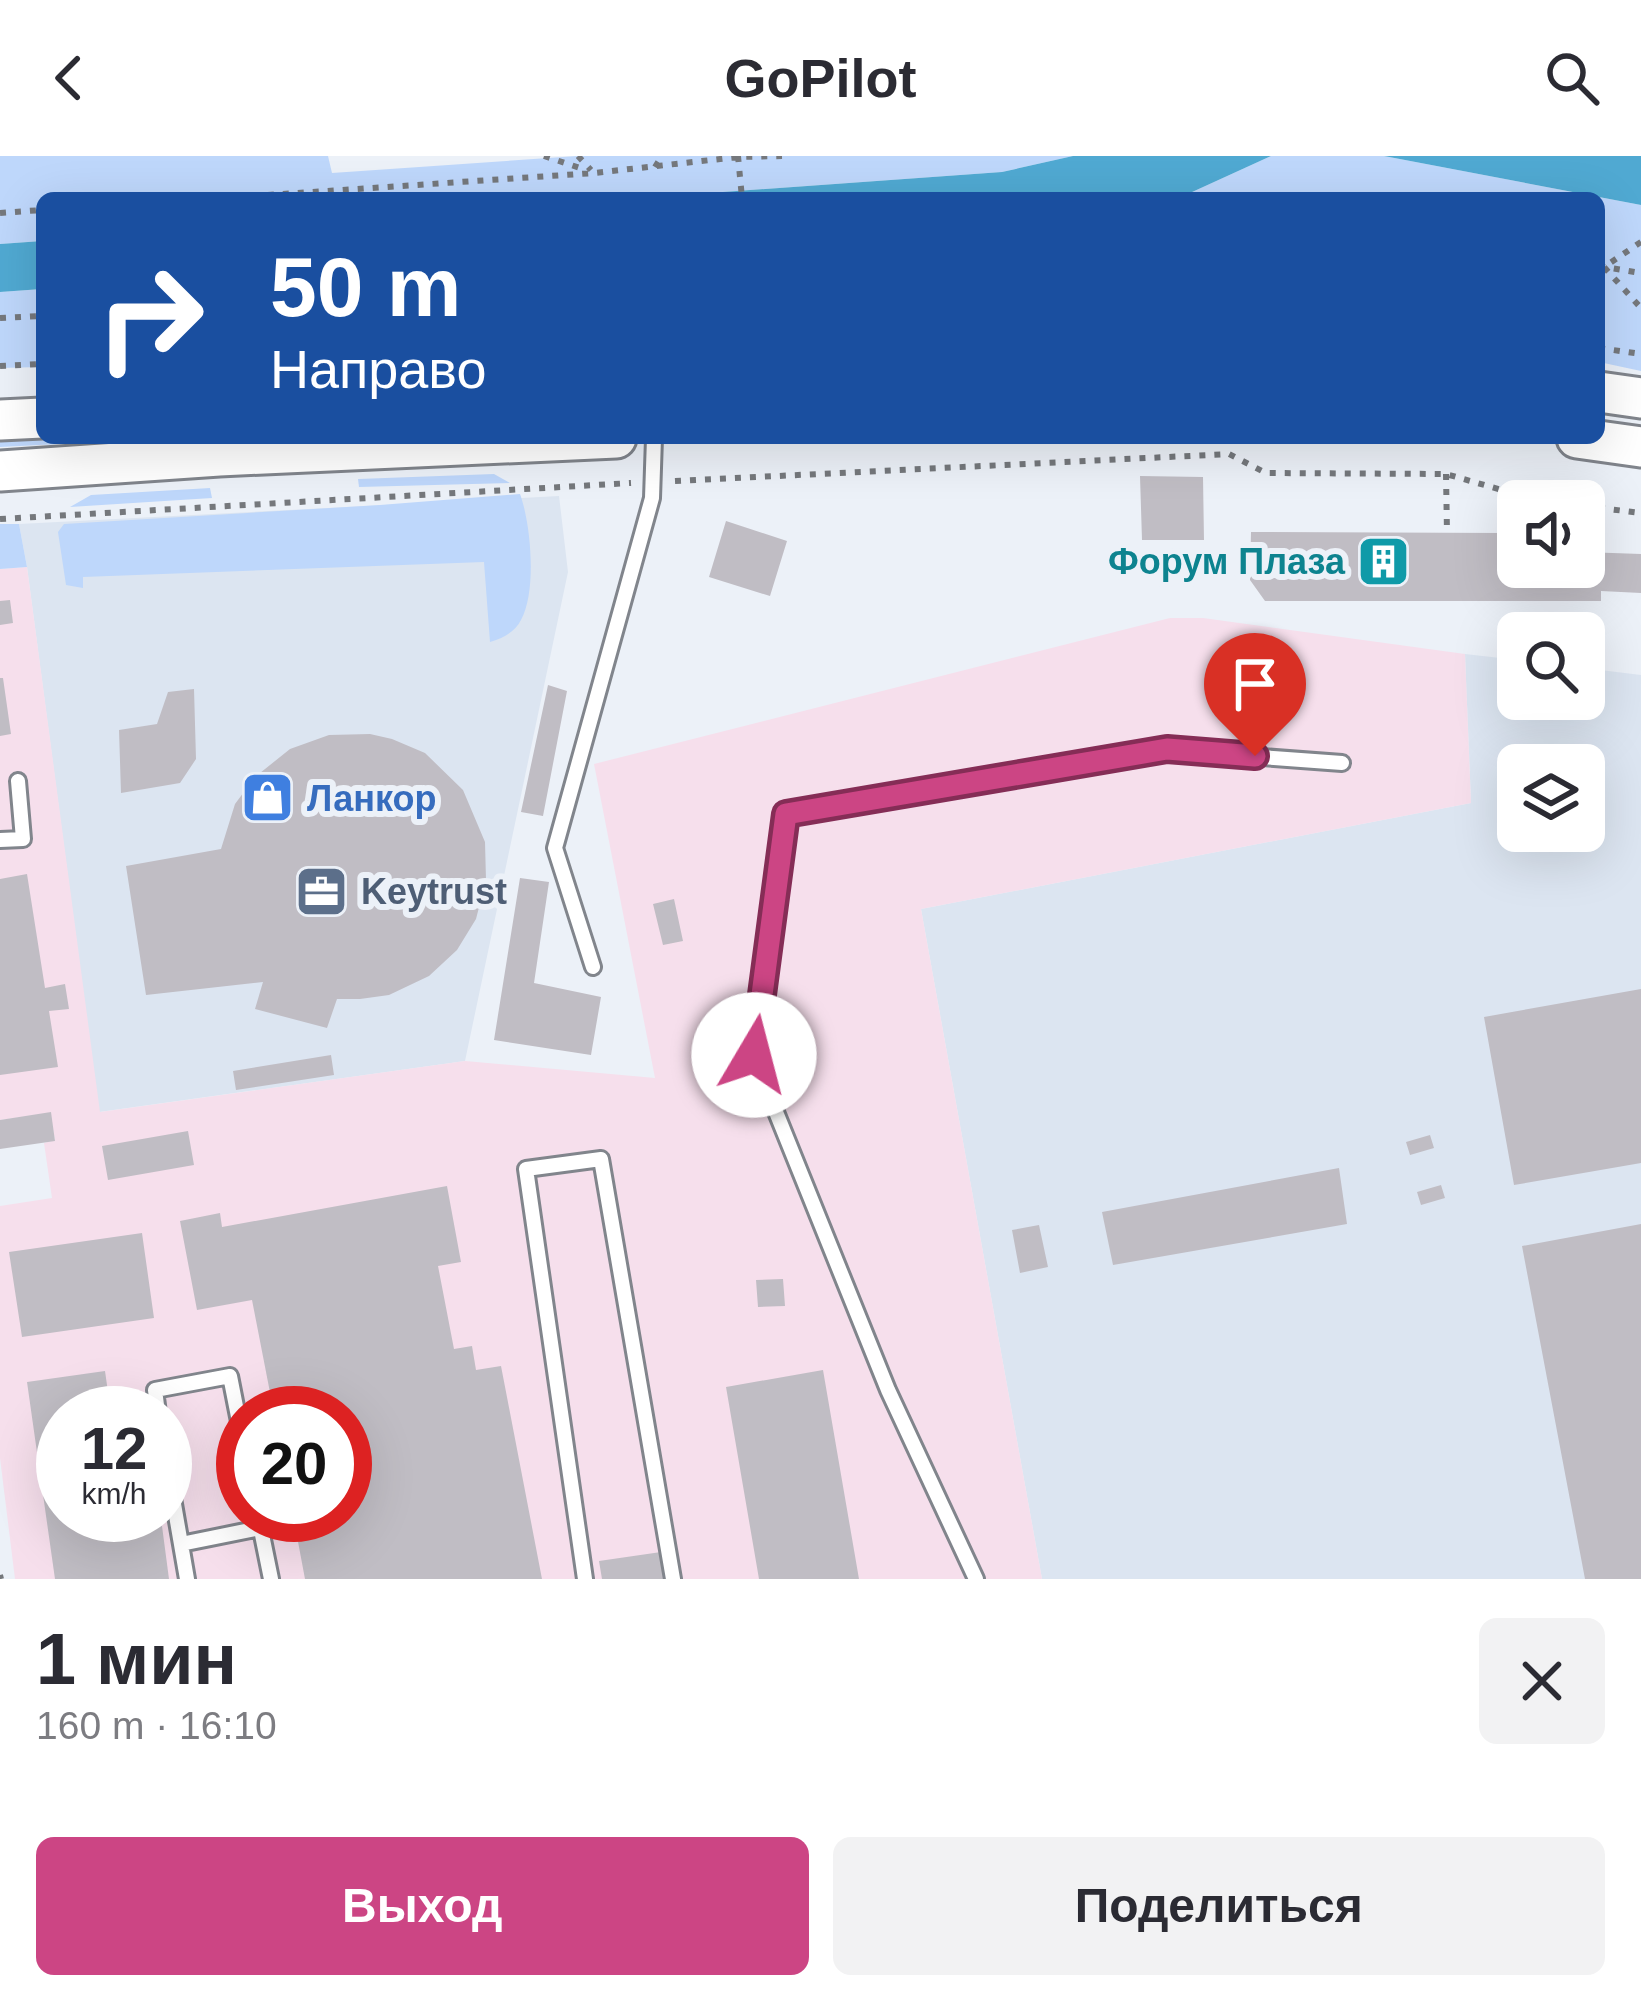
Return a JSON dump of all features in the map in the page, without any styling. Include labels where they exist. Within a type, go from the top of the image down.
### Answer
[{"type":"main road","points":[[1605,393],[1641,398]]},
{"type":"main road","points":[[0,420],[36,418]]},
{"type":"main road","points":[[1605,442],[1641,447]]},
{"type":"main road","points":[[0,471],[484,444]]},
{"type":"lane","points":[[593,967],[555,848],[652,498],[654,444]]},
{"type":"lane","points":[[976,1579],[888,1390],[754,1055],[786,814],[1167,749],[1342,763]]},
{"type":"lane","points":[[0,841],[23,839],[19,782]]},
{"type":"lane","points":[[585,1579],[526,1169],[601,1159],[673,1579]]},
{"type":"lane","points":[[176,1386],[230,1376],[232,1386]]},
{"type":"lane","points":[[187,1579],[181,1544],[216,1534]]},
{"type":"lane","points":[[263,1542],[271,1579]]},
{"type":"path","points":[[544,156],[594,173]]},
{"type":"path","points":[[578,156],[594,173]]},
{"type":"path","points":[[655,167],[662,156]]},
{"type":"path","points":[[738,156],[742,192]]},
{"type":"path","points":[[312,192],[782,156]]},
{"type":"path","points":[[0,213],[36,210]]},
{"type":"path","points":[[1605,264],[1641,242]]},
{"type":"path","points":[[1605,268],[1641,273]]},
{"type":"path","points":[[1605,271],[1641,308]]},
{"type":"path","points":[[0,318],[36,316]]},
{"type":"path","points":[[1605,350],[1641,355]]},
{"type":"path","points":[[0,366],[36,364]]},
{"type":"path","points":[[0,518],[1229,454],[1266,473],[1446,474],[1497,489]]},
{"type":"path","points":[[1446,474],[1447,533]]},
{"type":"path","points":[[1605,509],[1641,513]]},
{"type":"shaded area","points":[[0,156],[328,156],[332,173],[577,156],[1073,156],[1002,172],[724,192],[36,192],[36,241],[0,244]]},
{"type":"shaded area","points":[[1073,156],[1271,156],[1192,192],[724,192],[1002,172]]},
{"type":"shaded area","points":[[1271,156],[1384,156],[1573,192],[1192,192]]},
{"type":"shaded area","points":[[1384,156],[1641,156],[1641,205],[1605,198],[1605,192],[1573,192]]},
{"type":"shaded area","points":[[1605,198],[1641,205],[1641,371],[1605,363]]},
{"type":"shaded area","points":[[36,241],[36,289],[0,292],[0,244]]},
{"type":"shaded area","points":[[36,289],[36,367],[0,368],[0,292]]},
{"type":"shaded area","points":[[36,435],[36,444],[59,444],[0,447],[0,437]]},
{"type":"shaded area","points":[[494,474],[510,483],[359,487],[358,479]]},
{"type":"shaded area","points":[[210,488],[212,498],[70,507],[91,495]]},
{"type":"shaded area","points":[[520,494],[531,575],[526,607],[508,634],[490,642],[484,562],[83,577],[83,588],[66,585],[58,532],[64,524]]},
{"type":"shaded area","points":[[559,496],[568,572],[465,1061],[99,1112],[19,524]]},
{"type":"shaded area","points":[[0,524],[19,524],[27,567],[0,569]]},
{"type":"shaded area","points":[[27,567],[100,1112],[465,1061],[655,1078],[594,764],[1170,618],[1203,618],[1465,654],[1471,803],[921,909],[1042,1579],[15,1579],[0,1458],[0,1206],[52,1198],[44,1143],[55,1140],[50,1113],[0,1120],[0,569]]},
{"type":"shaded area","points":[[1465,654],[1497,658],[1497,720],[1605,720],[1605,671],[1641,675],[1641,1579],[1042,1579],[921,909],[1471,803]]},
{"type":"building","points":[[1140,476],[1203,477],[1204,540],[1142,540]]},
{"type":"building","points":[[726,521],[787,541],[770,596],[709,577]]},
{"type":"building","name":"Форум Плаза","points":[[1251,532],[1497,533],[1497,588],[1605,588],[1605,553],[1641,554],[1641,593],[1601,591],[1601,601],[1265,601],[1250,580]]},
{"type":"building","points":[[10,600],[13,623],[0,625],[0,601]]},
{"type":"building","points":[[0,678],[11,734],[0,736]]},
{"type":"building","points":[[548,685],[567,691],[543,816],[521,812]]},
{"type":"building","points":[[194,689],[196,759],[180,783],[121,793],[119,730],[157,724],[168,692]]},
{"type":"building","points":[[370,734],[425,753],[463,790],[485,842],[486,880],[476,919],[457,950],[429,976],[389,995],[337,999],[327,1028],[255,1009],[263,982],[146,995],[126,866],[221,849],[235,804],[255,777],[290,749],[329,735]]},
{"type":"building","points":[[27,874],[45,988],[65,984],[69,1009],[49,1011],[58,1067],[0,1075],[0,879]]},
{"type":"building","points":[[520,878],[549,882],[534,983],[601,997],[591,1055],[494,1040]]},
{"type":"building","points":[[674,899],[683,941],[663,945],[653,904]]},
{"type":"building","points":[[1641,989],[1641,1163],[1514,1185],[1484,1017]]},
{"type":"building","points":[[331,1055],[334,1075],[236,1090],[233,1071]]},
{"type":"building","points":[[51,1112],[55,1141],[0,1149],[0,1120]]},
{"type":"building","points":[[188,1131],[194,1165],[108,1180],[102,1146]]},
{"type":"building","points":[[1430,1135],[1434,1148],[1410,1155],[1406,1142]]},
{"type":"building","points":[[1339,1168],[1347,1224],[1113,1265],[1102,1212]]},
{"type":"building","points":[[1441,1185],[1445,1198],[1421,1205],[1417,1192]]},
{"type":"building","points":[[447,1186],[461,1262],[438,1266],[454,1349],[472,1346],[476,1370],[501,1366],[542,1579],[305,1579],[298,1542],[372,1542],[372,1386],[269,1386],[252,1300],[197,1310],[180,1221],[220,1213],[222,1227]]},
{"type":"building","points":[[1641,1224],[1641,1579],[1585,1579],[1522,1246]]},
{"type":"building","points":[[1039,1225],[1048,1267],[1020,1273],[1012,1230]]},
{"type":"building","points":[[142,1233],[154,1318],[22,1337],[9,1252]]},
{"type":"building","points":[[783,1279],[785,1306],[758,1307],[756,1280]]},
{"type":"building","points":[[823,1370],[859,1579],[759,1579],[726,1387]]},
{"type":"building","points":[[105,1371],[107,1386],[36,1386],[36,1445],[27,1382]]},
{"type":"building","points":[[50,1542],[164,1542],[169,1579],[55,1579]]},
{"type":"building","points":[[661,1552],[665,1579],[602,1579],[599,1561]]},
{"type":"place","name":"Форум Плаза","points":[[1384,561]]},
{"type":"place","name":"Ланкор","points":[[268,798]]},
{"type":"place","name":"Keytrust","points":[[322,891]]},
{"type":"route","points":[[754,1055],[786,814],[1167,749],[1255,756]]}]
